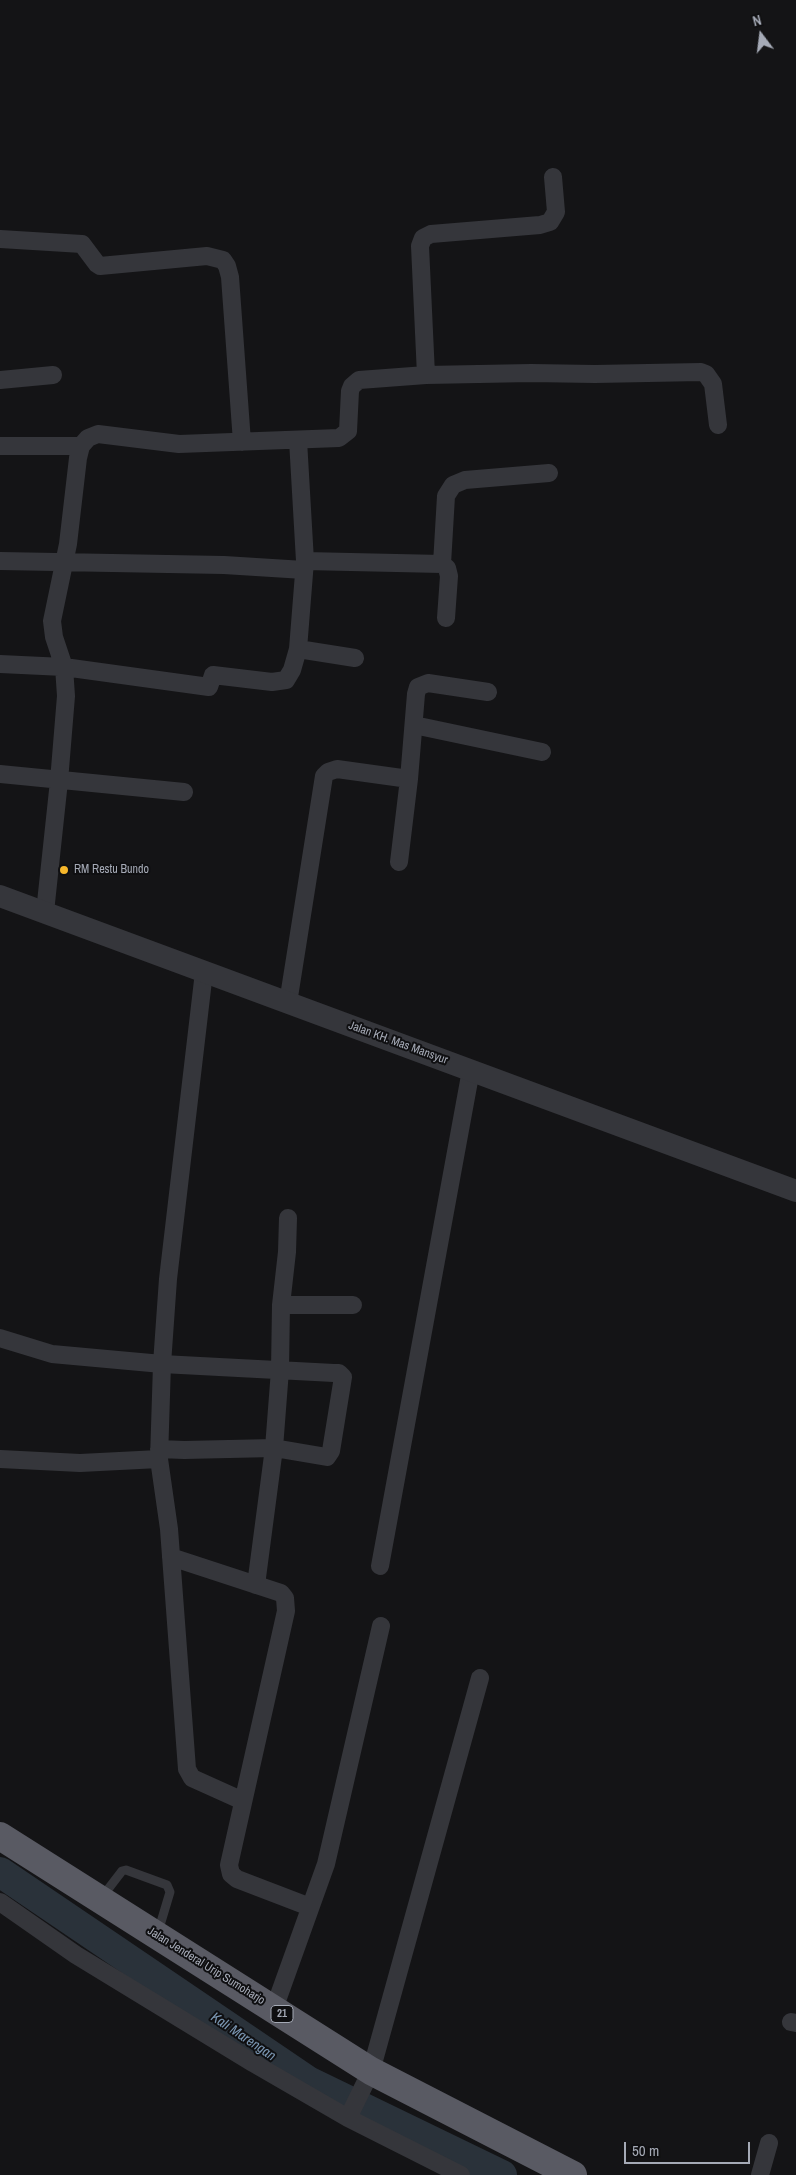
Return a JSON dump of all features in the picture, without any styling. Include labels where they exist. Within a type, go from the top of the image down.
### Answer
[{"type":"highway","name":"Jalan Jenderal Urip Sumoharjo","points":[[0,1836],[274,2009],[366,2080],[573,2175]]},
{"type":"street","points":[[426,375],[420,246],[423,238],[430,234],[540,225],[550,222],[556,212],[553,177]]},
{"type":"street","points":[[0,239],[82,244],[96,264],[100,266],[207,256],[223,260],[230,277],[242,442]]},
{"type":"street","points":[[45,912],[60,781],[66,696],[64,667],[58,654],[52,629],[81,446],[88,438],[98,434],[179,444],[339,438],[346,434],[350,423],[350,391],[352,386],[359,380],[426,375],[701,372],[706,374],[713,384],[718,425]]},
{"type":"street","points":[[0,380],[53,375]]},
{"type":"street","points":[[0,664],[64,667],[209,687],[213,675],[279,682],[286,680],[290,675],[298,648],[305,565],[298,440]]},
{"type":"street","points":[[0,446],[81,446]]},
{"type":"street","points":[[442,564],[446,496],[453,485],[465,480],[549,473]]},
{"type":"street","points":[[0,560],[224,565],[442,564],[447,568],[449,576],[446,618]]},
{"type":"street","points":[[298,648],[355,658]]},
{"type":"street","points":[[399,862],[409,780],[416,691],[421,685],[428,684],[488,692]]},
{"type":"street","points":[[414,725],[542,752]]},
{"type":"street","points":[[288,1003],[324,776],[328,772],[337,769],[409,780]]},
{"type":"street","points":[[0,774],[184,792]]},
{"type":"street","name":"Jalan KH. Mas Mansyur","points":[[0,896],[796,1191]]},
{"type":"street","points":[[204,972],[168,1279],[162,1364],[159,1454],[169,1529],[187,1769],[192,1778],[244,1801]]},
{"type":"street","points":[[380,1566],[471,1070]]},
{"type":"street","points":[[256,1585],[274,1448],[280,1370],[281,1305],[287,1252],[288,1218]]},
{"type":"street","points":[[281,1305],[353,1306]]},
{"type":"street","points":[[0,1338],[52,1354],[162,1364],[339,1374],[343,1377],[329,1454],[323,1456],[274,1448],[184,1450],[80,1462],[0,1459]]},
{"type":"street","points":[[170,1557],[281,1593],[287,1604],[229,1865],[231,1874],[237,1879],[310,1907]]},
{"type":"street","points":[[274,2009],[326,1864],[381,1626]]},
{"type":"street","points":[[351,2112],[366,2080],[480,1678]]},
{"type":"street","points":[[0,1902],[76,1955],[252,2063],[351,2112],[461,2175]]},
{"type":"street","points":[[760,2175],[769,2143]]},
{"type":"lane","points":[[101,1900],[119,1874],[126,1870],[167,1885],[170,1892],[157,1935]]},
{"type":"waterway","name":"Kali Marengan","points":[[0,1872],[308,2081],[502,2175]]},
{"type":"place","name":"RM Restu Bundo","points":[[64,870]]}]
